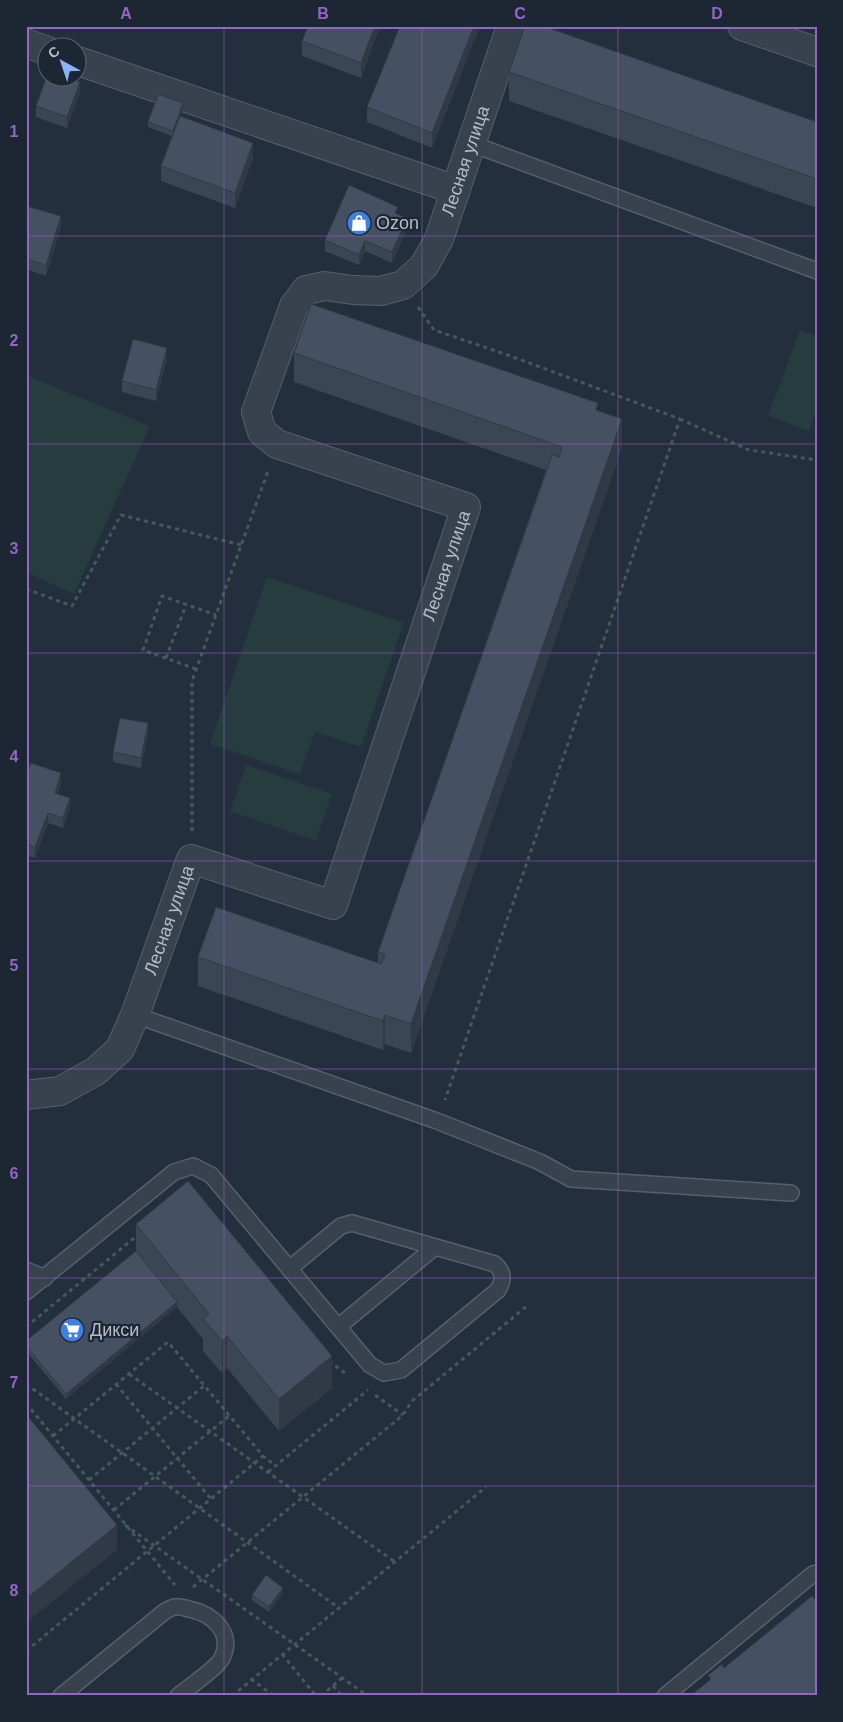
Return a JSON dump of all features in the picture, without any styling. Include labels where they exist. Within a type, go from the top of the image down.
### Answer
[{"type":"street","name":"Лесная улица","points":[[26,1095],[60,1091],[96,1071],[120,1049],[135,1015],[191,859],[333,905],[466,507],[277,444],[262,432],[256,412],[294,306],[306,290],[325,286],[381,291],[403,286],[424,266],[439,239],[511,26]]},
{"type":"street","points":[[742,26],[817,52]]},
{"type":"street","points":[[26,43],[38,47]]},
{"type":"street","points":[[88,64],[456,190]]},
{"type":"lane","points":[[472,144],[817,271]]},
{"type":"lane","points":[[135,1015],[438,1122],[540,1162],[571,1179],[792,1192]]},
{"type":"lane","points":[[26,1292],[174,1172],[193,1166],[211,1175],[289,1269],[370,1365],[384,1373],[401,1370],[498,1290],[503,1282],[502,1271],[495,1264],[352,1223],[340,1226],[289,1269]]},
{"type":"lane","points":[[338,1327],[436,1247]]},
{"type":"lane","points":[[26,1270],[44,1278]]},
{"type":"lane","points":[[664,1696],[813,1574],[817,1573]]},
{"type":"lane","points":[[60,1696],[179,1601],[207,1615],[218,1623],[225,1635],[226,1648],[221,1661],[178,1696]]},
{"type":"path","points":[[403,286],[434,330],[505,354],[680,419],[750,450],[817,460]]},
{"type":"path","points":[[438,1122],[680,419]]},
{"type":"path","points":[[191,859],[193,818],[192,681],[277,444]]},
{"type":"path","points":[[26,589],[72,606],[122,515],[241,545]]},
{"type":"path","points":[[196,669],[143,650],[162,596],[216,615]]},
{"type":"path","points":[[166,658],[186,605]]},
{"type":"path","points":[[26,1327],[145,1228]]},
{"type":"path","points":[[26,1404],[147,1551],[179,1601],[202,1579],[403,1414],[412,1401],[527,1306]]},
{"type":"path","points":[[53,1436],[168,1342],[263,1456],[276,1466]]},
{"type":"path","points":[[268,1472],[368,1389],[384,1373]]},
{"type":"path","points":[[129,1374],[395,1562]]},
{"type":"path","points":[[26,1384],[339,1608]]},
{"type":"path","points":[[116,1384],[211,1499]]},
{"type":"path","points":[[89,1480],[204,1386]]},
{"type":"path","points":[[114,1510],[229,1416]]},
{"type":"path","points":[[26,1651],[263,1456]]},
{"type":"path","points":[[232,1696],[486,1487]]},
{"type":"path","points":[[125,1524],[368,1696]]},
{"type":"path","points":[[282,1654],[316,1696]]},
{"type":"path","points":[[321,1696],[342,1678]]},
{"type":"path","points":[[251,1679],[274,1696]]},
{"type":"path","points":[[333,1686],[342,1696]]},
{"type":"green space","points":[[800,330],[817,336],[817,410],[809,431],[768,416]]},
{"type":"green space","points":[[26,375],[150,426],[74,594],[26,572]]},
{"type":"green space","points":[[267,577],[404,623],[361,747],[315,732],[300,774],[210,744]]},
{"type":"green space","points":[[246,765],[332,794],[316,841],[230,811]]},
{"type":"building","points":[[308,26],[375,26],[361,63],[302,41]]},
{"type":"building","points":[[400,26],[474,26],[432,133],[367,107]]},
{"type":"building","points":[[525,26],[543,26],[817,122],[817,179],[509,72]]},
{"type":"building","points":[[43,88],[78,88],[67,117],[36,106]]},
{"type":"building","points":[[158,94],[183,103],[173,131],[148,122]]},
{"type":"building","points":[[180,116],[253,143],[235,193],[161,166]]},
{"type":"building","points":[[349,185],[398,207],[395,213],[407,218],[392,252],[365,241],[359,255],[325,240]]},
{"type":"building","points":[[26,206],[61,216],[46,265],[26,259]]},
{"type":"building","points":[[311,304],[598,403],[596,410],[622,419],[411,1024],[385,1015],[383,1021],[198,957],[216,907],[381,964],[385,954],[378,952],[552,455],[559,457],[562,447],[294,353]]},
{"type":"building","points":[[133,339],[167,348],[156,390],[122,381]]},
{"type":"building","points":[[120,718],[148,723],[141,758],[113,752]]},
{"type":"building","points":[[31,763],[61,773],[55,793],[70,798],[63,818],[48,813],[35,847],[26,844],[26,775]]},
{"type":"building","points":[[188,1181],[332,1356],[279,1399],[227,1336],[222,1341],[203,1319],[209,1314],[136,1224]]},
{"type":"building","points":[[136,1251],[177,1302],[66,1394],[26,1346],[26,1341]]},
{"type":"building","points":[[26,1414],[117,1525],[26,1599]]},
{"type":"building","points":[[266,1575],[283,1588],[269,1607],[252,1595]]},
{"type":"building","points":[[812,1596],[817,1602],[817,1696],[690,1696],[711,1679],[708,1675],[722,1664],[724,1668]]},
{"type":"place","name":"Ozon","points":[[359,223]]},
{"type":"place","name":"Дикси","points":[[72,1330]]}]
